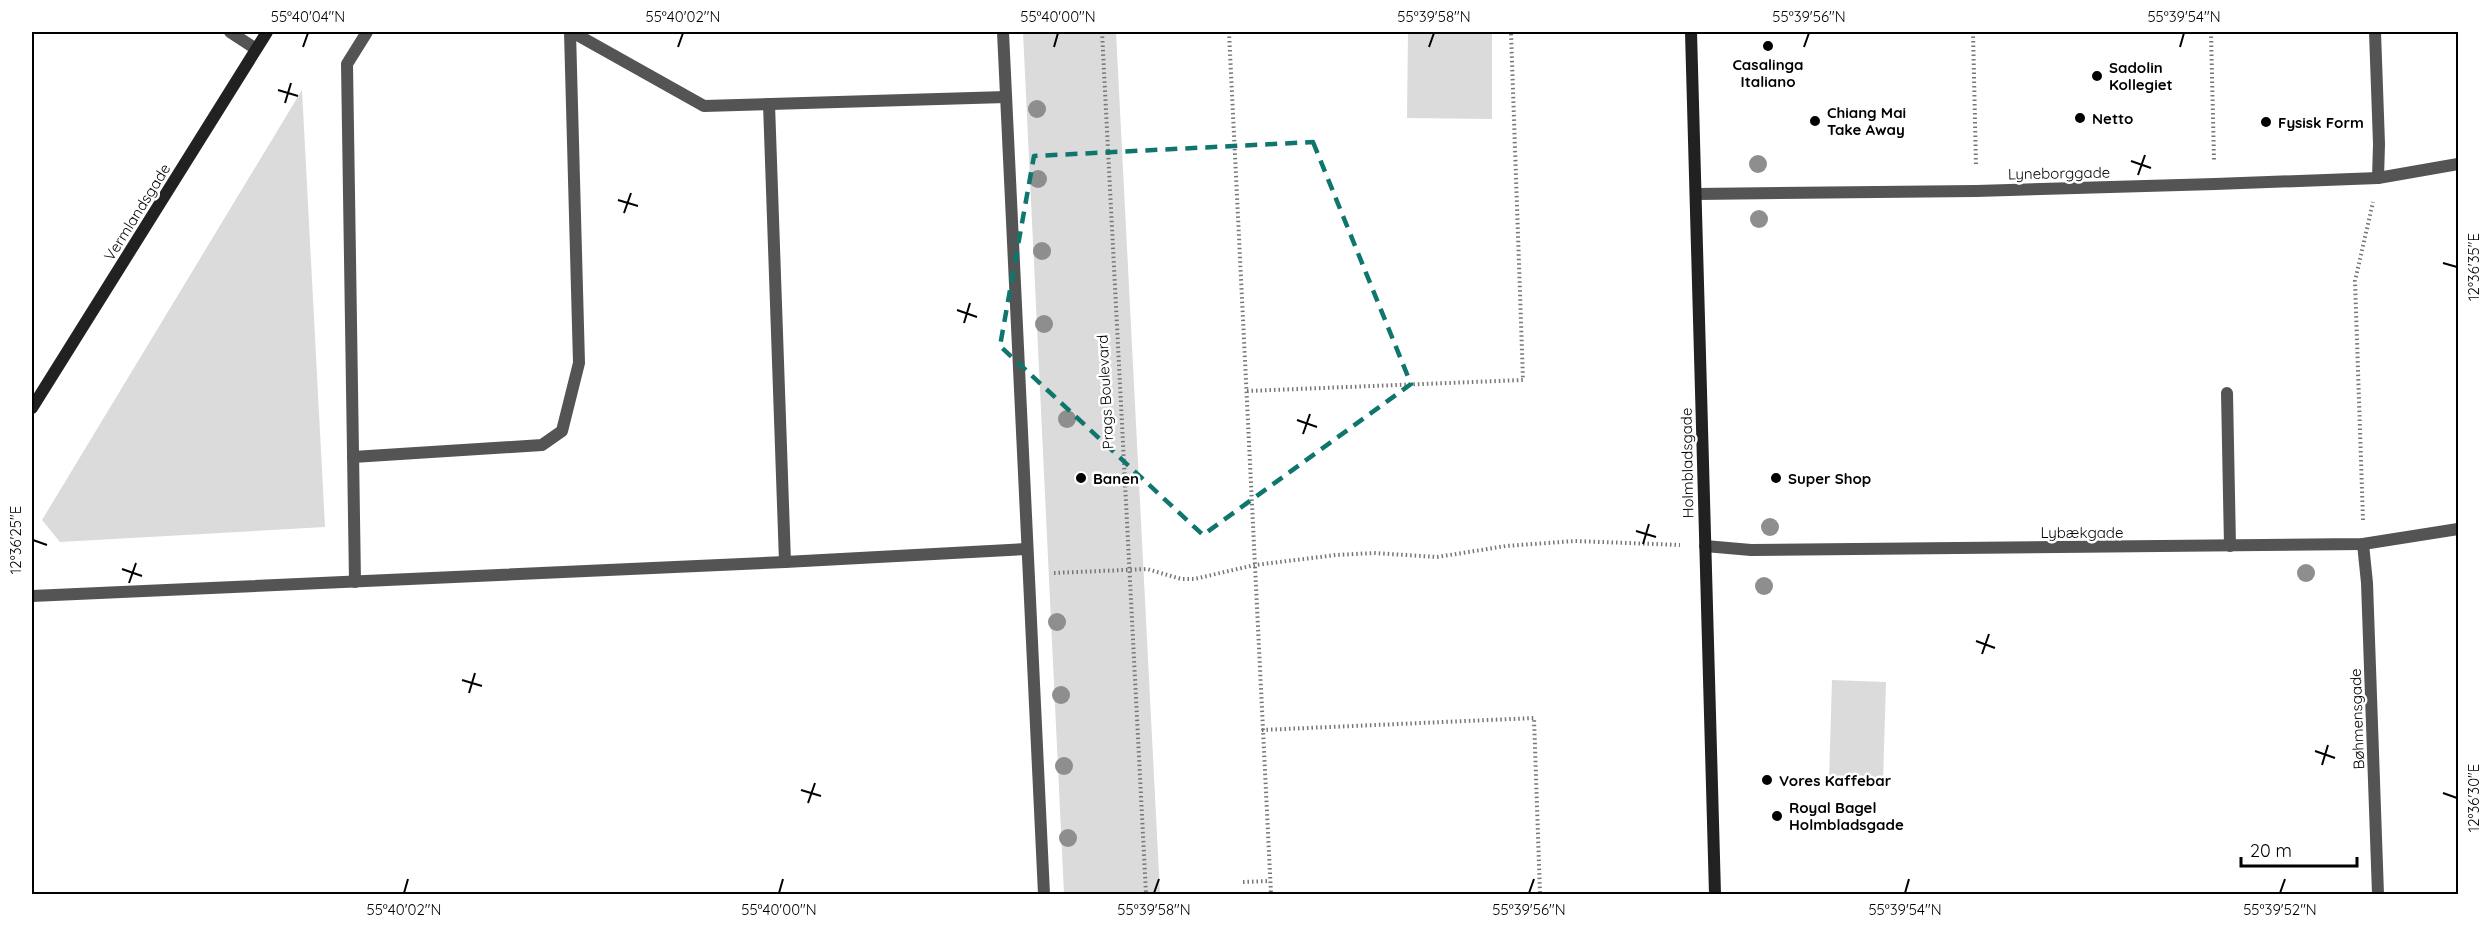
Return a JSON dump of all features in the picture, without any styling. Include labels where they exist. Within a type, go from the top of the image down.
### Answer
[{"type":"street","points":[[230,32],[256,49]]},
{"type":"street","name":"Vermlandsgade","points":[[32,408],[267,32]]},
{"type":"street","points":[[355,582],[347,64],[367,32]]},
{"type":"street","points":[[353,457],[542,445],[562,431],[579,363],[571,32]]},
{"type":"street","points":[[571,32],[704,106],[1006,97]]},
{"type":"street","points":[[1003,32],[1044,894]]},
{"type":"street","name":"Holmbladsgade","points":[[1691,32],[1715,894]]},
{"type":"street","points":[[2375,32],[2378,178]]},
{"type":"street","points":[[769,104],[785,562]]},
{"type":"street","name":"Lyneborggade","points":[[1696,194],[1976,190],[2378,178],[2458,164]]},
{"type":"street","points":[[2227,393],[2230,546]]},
{"type":"street","name":"Lybækgade","points":[[1705,546],[1751,550],[2364,543],[2458,529]]},
{"type":"street","name":"Bøhmensgade","points":[[2364,543],[2378,894]]},
{"type":"street","points":[[32,596],[1027,549]]},
{"type":"path","name":"Prags Boulevard","points":[[1102,32],[1146,894]]},
{"type":"path","points":[[1229,32],[1271,894]]},
{"type":"path","points":[[1247,392],[1523,380],[1511,32]]},
{"type":"path","points":[[1972,32],[1976,190]]},
{"type":"path","points":[[2211,32],[2215,184]]},
{"type":"path","points":[[2364,543],[2355,281],[2378,178]]},
{"type":"path","points":[[1028,575],[1147,569],[1181,579],[1194,579],[1255,565],[1336,555],[1437,557],[1506,546],[1575,541],[1705,546]]},
{"type":"path","points":[[1262,730],[1534,718],[1540,894]]},
{"type":"path","points":[[1243,882],[1270,881]]},
{"type":"highlighted area","points":[[1313,142],[1411,384],[1203,535],[1000,346],[1034,156]]},
{"type":"shaded area","points":[[1023,32],[1116,32],[1160,894],[1064,894]]},
{"type":"shaded area","points":[[1408,32],[1492,32],[1492,119],[1407,118]]},
{"type":"shaded area","points":[[302,90],[325,527],[60,542],[42,520]]},
{"type":"shaded area","points":[[1832,680],[1886,682],[1883,782],[1829,780]]},
{"type":"place","name":"Casalinga Italiano","points":[[1768,46]]},
{"type":"place","name":"Sadolin Kollegiet","points":[[2097,76]]},
{"type":"place","name":"Netto","points":[[2080,118]]},
{"type":"place","name":"Chiang Mai Take Away","points":[[1815,121]]},
{"type":"place","name":"Fysisk Form","points":[[2266,122]]},
{"type":"place","name":"Banen","points":[[1081,478]]},
{"type":"place","name":"Super Shop","points":[[1776,478]]},
{"type":"place","name":"Vores Kaffebar","points":[[1767,780]]},
{"type":"place","name":"Royal Bagel Holmbladsgade","points":[[1777,816]]}]
